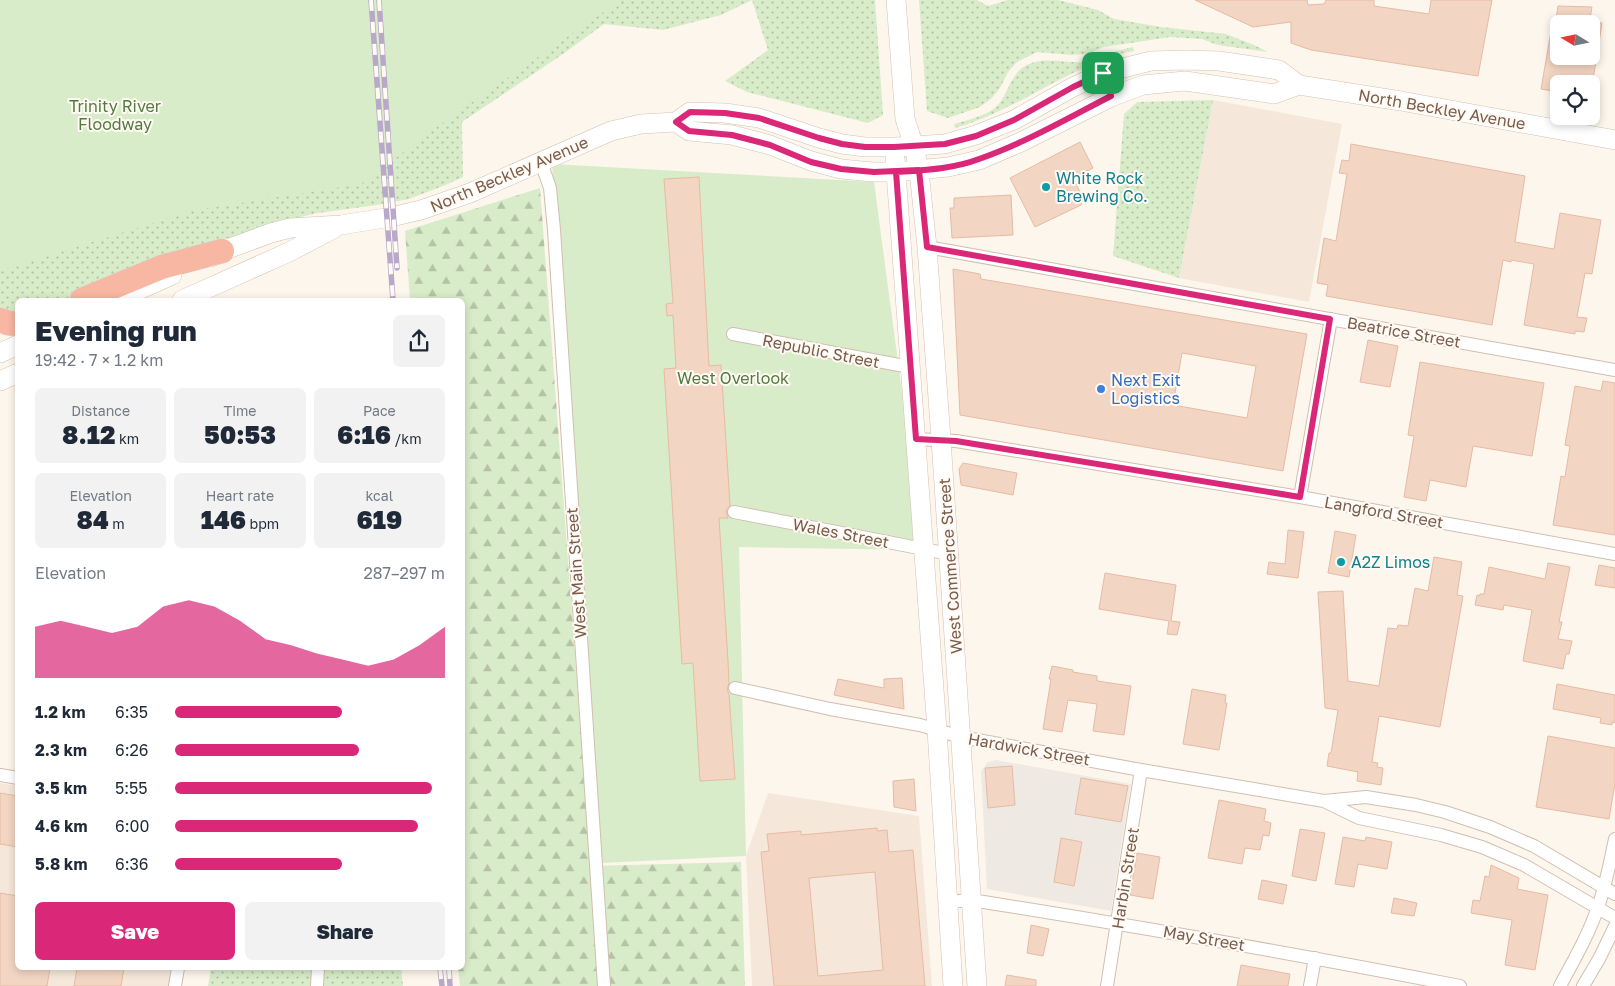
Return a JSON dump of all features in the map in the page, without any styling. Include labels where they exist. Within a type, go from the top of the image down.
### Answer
[{"type":"highway","points":[[87,298],[162,267],[222,251]]},
{"type":"highway","points":[[0,320],[8,324],[15,324]]},
{"type":"main road","points":[[894,147],[905,119],[896,1]]},
{"type":"main road","name":"North Beckley Avenue","points":[[120,298],[222,251],[271,233],[290,228],[341,225],[421,210],[470,193],[611,131],[641,124],[676,122],[690,112],[725,113],[759,118],[842,144],[872,148],[945,144],[976,136],[1014,120],[1073,87],[1103,73],[1151,62],[1219,61],[1279,70],[1299,85],[1401,101],[1615,140]]},
{"type":"main road","points":[[1103,73],[1111,96]]},
{"type":"main road","name":"North Beckley Avenue","points":[[676,122],[689,131],[732,135],[770,145],[811,162],[841,169],[896,172],[948,168],[979,160],[1021,142],[1111,96],[1143,85],[1185,81],[1274,94],[1299,85]]},
{"type":"main road","name":"West Commerce Street","points":[[905,119],[914,146],[919,170],[927,247],[977,986]]},
{"type":"main road","name":"West Commerce Street","points":[[894,147],[937,730],[953,986]]},
{"type":"main road","name":"North Beckley Avenue","points":[[186,298],[289,252],[341,225]]},
{"type":"main road","points":[[0,353],[15,346]]},
{"type":"main road","points":[[0,381],[15,374]]},
{"type":"street","name":"West Main Street","points":[[541,162],[550,188],[554,230],[604,986]]},
{"type":"street","name":"Beatrice Street","points":[[927,247],[1615,370]]},
{"type":"street","points":[[1300,497],[1330,319]]},
{"type":"street","name":"Republic Street","points":[[733,334],[910,367]]},
{"type":"street","name":"Langford Street","points":[[916,439],[941,439],[1300,497],[1615,554]]},
{"type":"street","name":"Wales Street","points":[[734,512],[949,554]]},
{"type":"street","name":"Hardwick Street","points":[[735,688],[830,709],[920,725],[961,737],[1141,770],[1324,801],[1366,797],[1416,805],[1445,812],[1490,827],[1534,846],[1610,891]]},
{"type":"street","name":"Harbin Street","points":[[1107,986],[1141,770]]},
{"type":"street","points":[[0,775],[15,778]]},
{"type":"street","name":"Hardwick Street","points":[[1324,801],[1359,818],[1441,835],[1482,847],[1524,864],[1615,918]]},
{"type":"street","points":[[1560,986],[1578,954],[1598,908],[1610,891],[1615,839]]},
{"type":"street","name":"May Street","points":[[948,902],[971,900],[1118,924],[1315,958],[1460,986]]},
{"type":"street","points":[[1583,986],[1615,926]]},
{"type":"street","points":[[1310,986],[1315,958]]},
{"type":"street","points":[[175,986],[178,970]]},
{"type":"street","points":[[317,986],[318,970]]},
{"type":"shaded area","points":[[1213,100],[1342,124],[1309,302],[1179,278]]},
{"type":"shaded area","points":[[996,760],[1131,784],[1111,911],[987,889],[981,771],[988,762]]},
{"type":"shaded area","points":[[0,783],[15,786],[15,970],[172,970],[168,986],[0,986]]},
{"type":"shaded area","points":[[768,793],[919,816],[932,986],[752,986],[746,856]]},
{"type":"green space","name":"Trinity River Floodway","points":[[0,0],[621,0],[445,121],[361,184],[195,210],[0,271]]},
{"type":"green space","name":"Trinity River Floodway","points":[[431,0],[752,0],[721,15],[663,30],[604,24],[462,122],[463,177],[448,184],[409,199],[318,213],[265,225],[141,268],[70,298],[15,298],[15,315],[0,309],[0,162]]},
{"type":"green space","points":[[752,0],[875,0],[883,115],[868,123],[747,92],[725,81],[768,50]]},
{"type":"green space","points":[[919,0],[977,0],[988,6],[1008,0],[1058,0],[1098,10],[1114,19],[1161,27],[1226,34],[1268,52],[1218,45],[1202,39],[1170,37],[1104,47],[1086,54],[1071,55],[1037,52],[1017,62],[1008,72],[1000,88],[992,98],[980,107],[948,118],[927,111]]},
{"type":"green space","points":[[1133,47],[1134,51],[1111,56],[1085,67],[993,114],[955,128],[954,124],[982,115],[997,106],[1011,81],[1022,68],[1029,64],[1045,60],[1086,62]]},
{"type":"green space","points":[[1213,100],[1179,278],[1113,256],[1124,114],[1137,102]]},
{"type":"green space","name":"West Overlook","points":[[552,164],[874,182],[923,550],[739,547],[746,856],[601,863]]},
{"type":"green space","points":[[540,188],[591,866],[741,862],[745,986],[460,986],[458,970],[465,970],[465,298],[410,298],[405,231]]},
{"type":"green space","points":[[211,970],[401,970],[403,986],[208,986]]},
{"type":"building","points":[[1195,0],[1307,0],[1308,5],[1324,4],[1326,0],[1374,0],[1374,6],[1429,14],[1431,0],[1492,0],[1478,76],[1311,50],[1291,43],[1291,22],[1253,27]]},
{"type":"building","points":[[1558,6],[1592,7],[1591,15],[1557,15]]},
{"type":"building","points":[[1550,37],[1550,65],[1595,65],[1594,75],[1550,75],[1550,90],[1541,89]]},
{"type":"building","name":"White Rock Brewing Co.","points":[[1080,142],[1093,168],[1073,178],[1082,196],[1081,205],[1035,227],[1010,178]]},
{"type":"building","points":[[1351,144],[1525,176],[1515,242],[1554,249],[1560,213],[1601,220],[1592,274],[1585,273],[1577,317],[1587,318],[1584,332],[1575,331],[1575,334],[1524,325],[1534,264],[1511,260],[1511,262],[1503,260],[1492,325],[1326,296],[1328,285],[1317,283],[1324,238],[1336,241],[1347,174],[1339,173],[1342,160],[1349,161]]},
{"type":"building","points":[[699,177],[709,366],[721,365],[730,505],[726,511],[728,518],[719,518],[728,661],[729,683],[727,690],[729,694],[735,779],[700,781],[693,663],[682,664],[664,369],[676,368],[673,315],[667,316],[666,304],[673,303],[664,179]]},
{"type":"building","points":[[1011,195],[1013,235],[952,238],[950,208],[954,208],[954,198]]},
{"type":"building","points":[[953,269],[980,274],[981,279],[1307,334],[1283,471],[960,415]],"holes":[[[1182,353],[1256,366],[1247,418],[1173,405]]]},
{"type":"building","points":[[1368,340],[1398,346],[1390,387],[1360,382]]},
{"type":"building","points":[[1420,362],[1544,383],[1532,456],[1473,446],[1466,487],[1430,480],[1426,501],[1404,497],[1414,436],[1408,435]]},
{"type":"building","points":[[1603,381],[1615,383],[1615,535],[1553,525],[1561,476],[1565,477],[1570,446],[1565,445],[1575,386],[1601,391]]},
{"type":"building","points":[[963,463],[1017,473],[1013,495],[961,485],[959,469]]},
{"type":"building","points":[[1288,530],[1304,532],[1298,578],[1267,574],[1269,562],[1285,564]]},
{"type":"building","name":"A2Z Limos","points":[[1335,531],[1356,535],[1349,577],[1328,573]]},
{"type":"building","points":[[1434,557],[1462,562],[1457,595],[1463,596],[1440,727],[1379,716],[1372,762],[1378,763],[1377,767],[1383,768],[1381,785],[1357,781],[1358,772],[1327,766],[1338,710],[1325,708],[1318,592],[1343,591],[1348,681],[1379,686],[1388,628],[1397,629],[1398,625],[1408,626],[1415,588],[1428,591]]},
{"type":"building","points":[[1548,563],[1570,567],[1559,622],[1562,622],[1558,639],[1572,641],[1569,654],[1566,654],[1563,669],[1523,661],[1532,610],[1504,605],[1503,610],[1475,605],[1477,595],[1484,594],[1489,567],[1545,579]]},
{"type":"building","points":[[1599,565],[1615,568],[1615,588],[1595,585]]},
{"type":"building","points":[[1105,573],[1176,585],[1171,621],[1180,622],[1177,635],[1167,634],[1169,621],[1099,609]]},
{"type":"building","points":[[1052,666],[1097,676],[1097,681],[1131,686],[1124,735],[1093,731],[1097,704],[1068,700],[1062,732],[1043,729]]},
{"type":"building","points":[[902,678],[904,709],[834,695],[838,679],[884,688],[884,679]]},
{"type":"building","points":[[1557,684],[1615,695],[1615,723],[1612,722],[1612,725],[1600,723],[1601,718],[1553,709]]},
{"type":"building","points":[[1192,689],[1226,695],[1225,703],[1227,703],[1219,750],[1183,744]]},
{"type":"building","points":[[1548,736],[1615,748],[1615,783],[1609,819],[1536,807]]},
{"type":"building","points":[[1012,766],[1015,805],[988,808],[985,768]]},
{"type":"building","points":[[1081,778],[1128,786],[1121,822],[1075,814]]},
{"type":"building","points":[[914,779],[916,811],[894,807],[893,781]]},
{"type":"building","points":[[0,793],[15,796],[15,846],[0,844]]},
{"type":"building","points":[[1219,800],[1266,809],[1264,821],[1271,823],[1269,836],[1263,835],[1260,850],[1245,848],[1242,864],[1208,858]]},
{"type":"building","points":[[877,828],[877,831],[887,830],[889,852],[913,850],[925,986],[774,986],[761,852],[769,851],[767,834],[801,831],[801,835]],"holes":[[[875,872],[883,970],[818,976],[809,878]]]},
{"type":"building","points":[[1300,829],[1325,833],[1316,881],[1292,876]]},
{"type":"building","points":[[1343,837],[1365,841],[1366,837],[1392,842],[1387,869],[1358,864],[1354,887],[1335,884]]},
{"type":"building","points":[[1061,838],[1082,842],[1074,886],[1054,882]]},
{"type":"building","points":[[1137,853],[1160,857],[1153,899],[1130,895]]},
{"type":"building","points":[[1491,865],[1519,878],[1517,889],[1548,895],[1535,970],[1505,965],[1512,920],[1471,913],[1473,900],[1480,901],[1485,876],[1489,877]]},
{"type":"building","points":[[1262,880],[1287,885],[1283,904],[1258,899]]},
{"type":"building","points":[[0,893],[15,896],[15,970],[50,970],[47,986],[0,986]]},
{"type":"building","points":[[1394,898],[1417,903],[1414,916],[1391,913]]},
{"type":"building","points":[[1031,925],[1049,929],[1043,956],[1027,953]]},
{"type":"building","points":[[1241,965],[1290,974],[1288,986],[1237,986]]},
{"type":"building","points":[[77,970],[124,970],[121,986],[74,986]]},
{"type":"building","points":[[1007,975],[1036,980],[1036,986],[1005,986]]},
{"type":"railway","points":[[371,0],[393,298]]},
{"type":"railway","points":[[379,0],[397,268]]},
{"type":"railway","points":[[440,970],[442,986]]},
{"type":"railway","points":[[449,970],[450,986]]},
{"type":"place","name":"White Rock Brewing Co.","points":[[1046,187]]},
{"type":"place","name":"Next Exit Logistics","points":[[1101,389]]},
{"type":"place","name":"A2Z Limos","points":[[1341,562]]},
{"type":"route","points":[[1103,73],[1073,87],[1014,120],[976,136],[945,144],[873,148],[842,144],[759,118],[725,113],[690,112],[676,122],[689,131],[732,135],[770,145],[811,162],[841,169],[874,172],[919,170],[927,247],[1330,319],[1300,497],[956,441],[916,439],[896,172],[919,170],[948,168],[979,160],[1021,142],[1111,96],[1103,73]]}]
